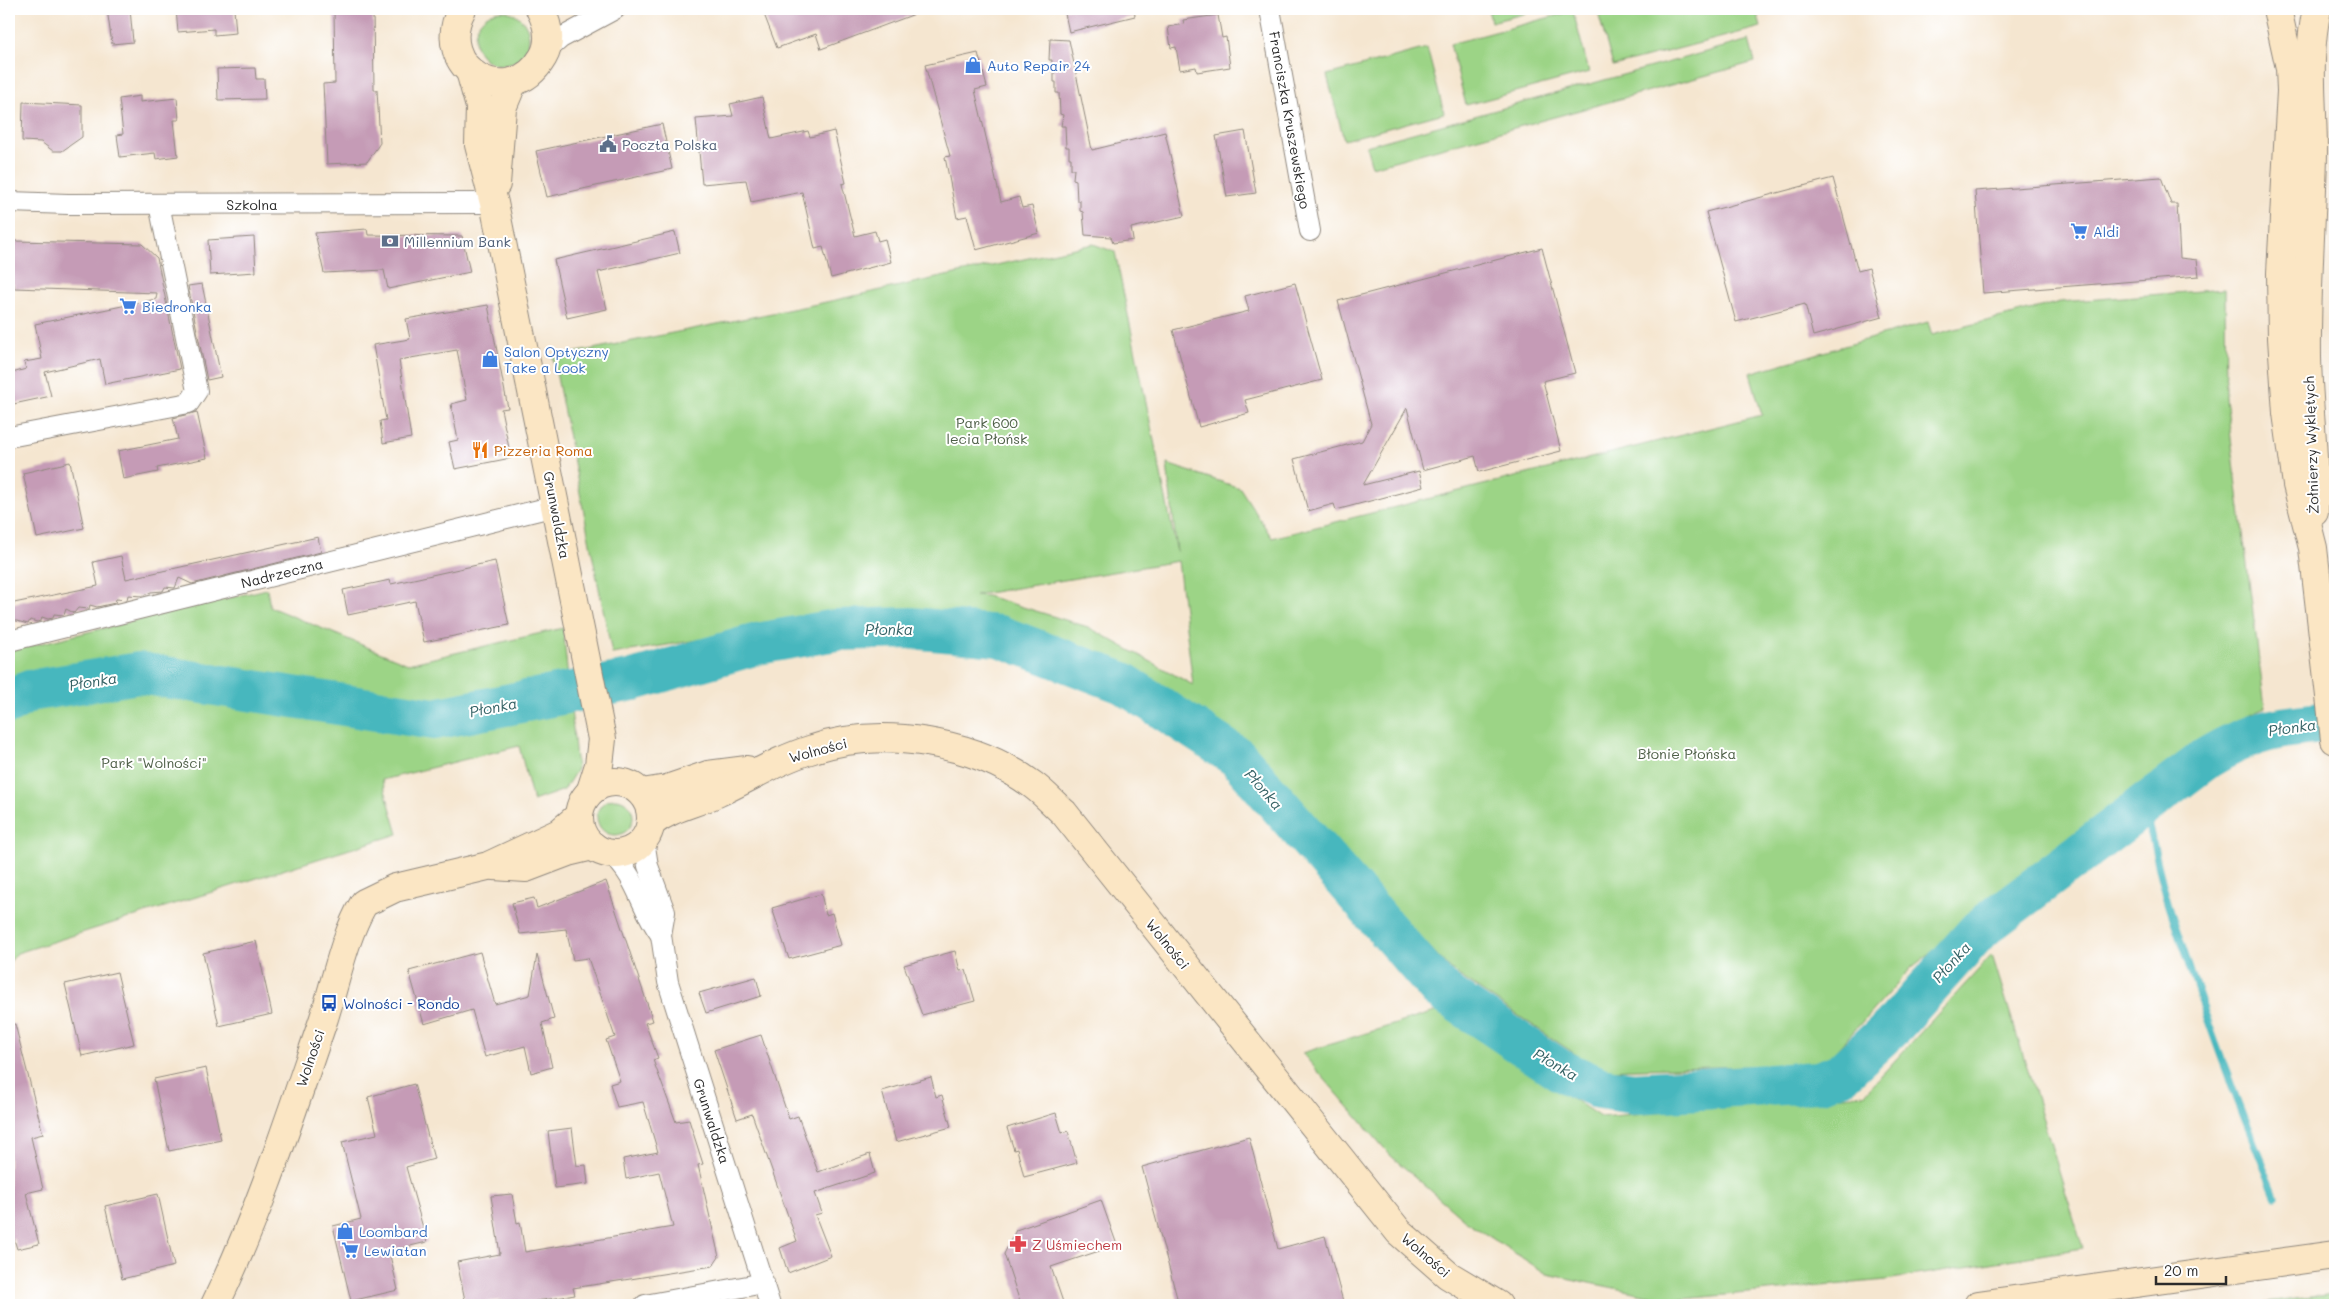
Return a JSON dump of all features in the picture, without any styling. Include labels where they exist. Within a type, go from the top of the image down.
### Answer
[{"type":"street","points":[[462,9],[455,27],[455,48],[460,61],[470,71],[490,82],[513,82],[527,76],[538,66],[546,52],[561,38],[615,9]]},
{"type":"street","points":[[540,9],[548,29],[546,52]]},
{"type":"street","name":"Franciszka Kruszewskiego","points":[[1270,9],[1310,231]]},
{"type":"street","points":[[2278,9],[2290,13],[2312,9]]},
{"type":"street","name":"Żołnierzy Wyklętych","points":[[2278,9],[2288,61],[2290,91],[2281,273],[2286,403],[2297,485],[2313,548]]},
{"type":"street","name":"Żołnierzy Wyklętych","points":[[2313,548],[2315,483],[2307,359],[2306,306],[2313,153],[2310,61],[2317,9]]},
{"type":"street","name":"Grunwaldzka","points":[[470,71],[480,107],[479,145],[494,203],[602,739],[620,771],[636,788]]},
{"type":"street","name":"Grunwaldzka","points":[[494,203],[502,108],[513,82]]},
{"type":"street","name":"Szkolna","points":[[9,202],[159,204],[494,203]]},
{"type":"street","points":[[9,437],[189,403],[197,391],[159,204]]},
{"type":"street","name":"Nadrzeczna","points":[[9,641],[555,506]]},
{"type":"street","points":[[2313,548],[2335,740]]},
{"type":"street","name":"Wolności","points":[[648,832],[674,809],[716,793],[763,768],[814,748],[839,742],[873,738],[913,739],[954,748],[990,761],[1032,784],[1064,813],[1375,1205],[1399,1232],[1448,1275],[1498,1305]]},
{"type":"street","name":"Grunwaldzka","points":[[591,790],[599,765],[602,739]]},
{"type":"street","name":"Wolności","points":[[636,788],[667,790],[708,775],[763,768]]},
{"type":"street","points":[[610,782],[636,788],[650,807],[648,832],[634,849],[623,853],[602,850],[582,833],[579,816],[580,806],[591,790],[610,782]]},
{"type":"street","name":"Wolności","points":[[215,1305],[241,1252],[332,995],[348,938],[364,903],[395,888],[488,866],[559,833],[579,816]]},
{"type":"street","name":"Grunwaldzka","points":[[648,832],[648,866],[665,912],[660,935],[668,982],[770,1305]]},
{"type":"street","name":"Grunwaldzka","points":[[602,850],[630,873],[647,915],[660,935]]},
{"type":"street","name":"Wolności","points":[[488,866],[526,868],[568,852],[602,850]]},
{"type":"street","points":[[1978,1305],[2335,1256]]},
{"type":"street","points":[[645,1305],[764,1283]]},
{"type":"green space","points":[[1488,9],[1543,9],[1491,22]]},
{"type":"green space","points":[[1597,9],[1756,9],[1761,27],[1613,66]]},
{"type":"green space","points":[[497,11],[507,11],[517,15],[525,23],[529,38],[525,53],[517,61],[507,65],[497,65],[487,61],[479,53],[475,43],[475,33],[479,23],[487,15]]},
{"type":"green space","points":[[1573,11],[1589,72],[1466,105],[1450,44]]},
{"type":"green space","points":[[1749,40],[1755,62],[1372,167],[1366,146]]},
{"type":"green space","points":[[1427,48],[1444,113],[1344,140],[1327,75]]},
{"type":"green space","name":"Błonie Płońska","points":[[1093,244],[1115,252],[1177,552],[1167,464],[1240,488],[1272,538],[1762,415],[1750,373],[1928,322],[1932,335],[2060,302],[2225,289],[2226,398],[2265,708],[2238,720],[1912,967],[1824,1064],[1599,1070],[1452,971],[1243,748],[1126,675],[1002,625],[857,614],[612,654],[553,357],[817,304]],"holes":[[[1178,561],[1193,685],[1088,627],[987,596],[975,595]]]},
{"type":"green space","name":"Park \"Wolności\"","points":[[267,589],[270,607],[408,664],[563,628],[577,769],[564,790],[533,801],[519,746],[382,780],[398,834],[17,953],[9,963],[9,651]]},
{"type":"green space","points":[[615,799],[622,800],[628,804],[632,810],[632,824],[628,830],[622,834],[615,835],[608,834],[602,830],[598,824],[597,817],[598,810],[602,804],[608,800]]},
{"type":"green space","points":[[1992,955],[2083,1248],[1886,1280],[1672,1300],[1547,1274],[1467,1222],[1391,1156],[1302,1053],[1441,1010],[1600,1117],[1864,1094]]},
{"type":"green space","points":[[2335,1294],[2335,1305],[2251,1305],[2257,1304]]},
{"type":"building","points":[[107,9],[130,9],[133,42],[112,44]]},
{"type":"building","points":[[176,9],[234,9],[236,33],[214,35],[214,29],[178,32]]},
{"type":"building","points":[[334,9],[373,9],[374,90],[377,90],[380,143],[367,162],[327,164],[323,84],[335,83]]},
{"type":"building","points":[[762,9],[802,9],[804,14],[819,9],[923,9],[923,11],[821,49],[816,34],[777,48]]},
{"type":"building","points":[[1064,9],[1134,9],[1135,16],[1069,32]]},
{"type":"building","points":[[1218,15],[1222,38],[1226,37],[1230,67],[1197,72],[1196,67],[1180,70],[1176,47],[1171,48],[1168,27],[1184,24],[1183,20]]},
{"type":"building","points":[[1050,39],[1069,40],[1092,150],[1165,132],[1184,216],[1131,228],[1133,240],[1113,243],[1111,237],[1085,235],[1083,212],[1080,211],[1080,201],[1077,201],[1076,180],[1073,179],[1074,169],[1071,169],[1069,147],[1066,147],[1065,126],[1061,126],[1063,115],[1060,114],[1059,93],[1056,93],[1054,71],[1051,71],[1052,60],[1049,60]]},
{"type":"building","points":[[978,53],[987,87],[975,90],[1001,202],[1019,197],[1022,208],[1032,206],[1039,233],[976,250],[967,216],[957,218],[945,157],[950,156],[925,65]]},
{"type":"building","points":[[255,68],[256,79],[264,79],[265,99],[218,100],[217,69]]},
{"type":"building","points":[[140,96],[140,102],[177,98],[179,120],[174,120],[178,156],[156,159],[155,153],[120,157],[117,135],[123,134],[119,99]]},
{"type":"building","points":[[762,97],[771,139],[808,131],[810,137],[834,131],[846,183],[842,184],[855,236],[875,231],[878,241],[885,239],[891,262],[831,278],[823,247],[815,249],[802,192],[751,202],[746,180],[702,184],[696,119],[733,116],[730,104]]},
{"type":"building","points":[[23,102],[82,105],[82,137],[62,151],[53,151],[41,142],[22,141]]},
{"type":"building","points":[[662,124],[672,169],[547,197],[536,151]]},
{"type":"building","points":[[1245,131],[1256,193],[1227,197],[1216,136]]},
{"type":"building","name":"Aldi","points":[[2161,177],[2171,204],[2177,204],[2180,258],[2197,260],[2199,276],[1983,293],[1975,191]]},
{"type":"building","points":[[1833,178],[1858,271],[1869,268],[1882,317],[1813,336],[1805,304],[1736,322],[1706,212]]},
{"type":"building","points":[[367,229],[368,235],[462,236],[470,272],[388,289],[384,270],[324,273],[315,233]]},
{"type":"building","points":[[675,232],[680,253],[598,272],[607,309],[567,318],[554,260]]},
{"type":"building","points":[[254,237],[256,272],[210,275],[208,240]]},
{"type":"building","points":[[15,241],[142,244],[157,258],[180,369],[105,384],[100,359],[45,372],[51,396],[9,405],[9,380],[13,379],[12,373],[26,369],[24,362],[42,359],[35,324],[156,299],[157,293],[14,288],[14,284],[9,284],[9,250],[14,250]]},
{"type":"building","points":[[1542,248],[1575,373],[1543,381],[1561,451],[1479,472],[1475,456],[1423,470],[1407,408],[1363,485],[1419,471],[1423,487],[1336,510],[1334,504],[1308,511],[1294,459],[1362,441],[1371,424],[1338,301]]},
{"type":"building","points":[[1295,283],[1322,380],[1245,400],[1249,413],[1199,427],[1173,330],[1249,311],[1245,296]]},
{"type":"building","points":[[202,284],[221,377],[207,380],[188,286]]},
{"type":"building","points":[[488,305],[508,408],[501,409],[511,458],[455,469],[449,442],[458,440],[451,404],[467,400],[457,350],[399,360],[411,438],[383,443],[380,421],[386,420],[373,345],[410,339],[406,319]]},
{"type":"building","points":[[197,412],[207,458],[157,468],[158,472],[123,479],[118,451],[178,439],[173,418]]},
{"type":"building","points":[[70,462],[84,528],[37,538],[23,473]]},
{"type":"building","points":[[318,537],[321,552],[192,584],[179,578],[175,588],[165,587],[163,591],[151,592],[142,596],[128,595],[127,600],[116,599],[115,603],[97,607],[90,605],[89,609],[78,608],[74,613],[66,609],[64,615],[54,614],[53,618],[48,619],[42,617],[41,621],[37,622],[30,620],[28,624],[9,619],[9,604],[98,586],[93,562],[121,556],[126,579]]},
{"type":"building","points":[[495,561],[509,625],[424,642],[415,601],[348,615],[343,590],[390,580],[391,584]]},
{"type":"building","points":[[606,881],[653,1021],[645,1023],[658,1058],[653,1060],[676,1122],[689,1120],[703,1164],[698,1165],[719,1257],[713,1266],[573,1288],[575,1295],[511,1305],[502,1305],[501,1300],[466,1305],[457,1262],[500,1254],[491,1196],[512,1194],[517,1223],[520,1222],[525,1252],[673,1227],[659,1172],[626,1179],[623,1159],[658,1152],[643,1102],[617,1107],[610,1084],[620,1081],[606,1040],[615,1037],[588,958],[573,960],[566,929],[520,934],[512,903],[534,898],[537,908]]},
{"type":"building","points":[[821,894],[826,915],[832,913],[841,945],[789,959],[772,908]]},
{"type":"building","points":[[256,941],[272,1014],[219,1026],[203,953]]},
{"type":"building","points":[[955,951],[960,971],[966,970],[975,1001],[922,1015],[904,965]]},
{"type":"building","points":[[480,952],[495,1004],[530,995],[537,955],[554,1019],[542,1023],[552,1067],[531,1073],[525,1046],[485,1057],[472,1010],[424,1024],[409,971]]},
{"type":"building","points":[[117,972],[134,1044],[82,1056],[65,984]]},
{"type":"building","points":[[756,977],[761,996],[706,1013],[699,993]]},
{"type":"building","points":[[15,1024],[43,1134],[31,1137],[43,1189],[26,1193],[39,1244],[17,1249],[14,1239],[9,1240],[9,1025]]},
{"type":"building","points":[[761,1035],[789,1119],[798,1116],[818,1172],[870,1154],[875,1173],[815,1193],[822,1213],[815,1215],[831,1256],[788,1273],[780,1248],[797,1241],[752,1114],[737,1119],[714,1050]]},
{"type":"building","points":[[206,1068],[221,1140],[169,1151],[154,1079]]},
{"type":"building","points":[[931,1077],[936,1097],[942,1095],[951,1127],[896,1142],[882,1091]]},
{"type":"building","points":[[414,1084],[434,1159],[406,1167],[427,1242],[389,1251],[398,1290],[351,1301],[333,1226],[361,1219],[342,1142],[377,1134],[368,1097]]},
{"type":"building","points":[[1056,1113],[1062,1133],[1068,1131],[1077,1163],[1024,1177],[1017,1149],[1014,1150],[1007,1128]]},
{"type":"building","points":[[572,1128],[577,1166],[586,1165],[588,1184],[555,1188],[548,1131]]},
{"type":"building","points":[[1249,1137],[1278,1249],[1325,1236],[1344,1305],[1179,1305],[1142,1167]]},
{"type":"building","points":[[158,1194],[174,1266],[122,1279],[105,1206]]},
{"type":"building","points":[[1101,1200],[1117,1245],[1051,1267],[1064,1305],[1021,1305],[1004,1254],[1016,1230]]},
{"type":"waterway","name":"Płonka","points":[[9,703],[29,691],[139,673],[434,719],[633,680],[757,644],[836,630],[911,628],[999,636],[1123,683],[1237,757],[1439,989],[1560,1070],[1600,1088],[1633,1093],[1818,1082],[1841,1074],[1896,1023],[1979,930],[2207,758],[2224,748],[2268,731],[2335,722]]},
{"type":"waterway","points":[[2143,806],[2166,896],[2194,981],[2233,1089],[2275,1195]]},
{"type":"place","name":"Auto Repair 24","points":[[973,65]]},
{"type":"place","name":"Poczta Polska","points":[[608,144]]},
{"type":"place","name":"Aldi","points":[[2079,231]]},
{"type":"place","name":"Millennium Bank","points":[[390,241]]},
{"type":"place","name":"Biedronka","points":[[128,306]]},
{"type":"place","name":"Salon Optyczny Take a Look","points":[[490,359]]},
{"type":"place","name":"Pizzeria Roma","points":[[480,450]]},
{"type":"place","name":"Wolności - Rondo","points":[[329,1003]]},
{"type":"place","name":"Loombard","points":[[345,1231]]},
{"type":"place","name":"Z Uśmiechem","points":[[1018,1244]]},
{"type":"place","name":"Lewiatan","points":[[350,1250]]},
{"type":"park label","name":"Park 600 lecia Płońsk","points":[[987,430]]}]
